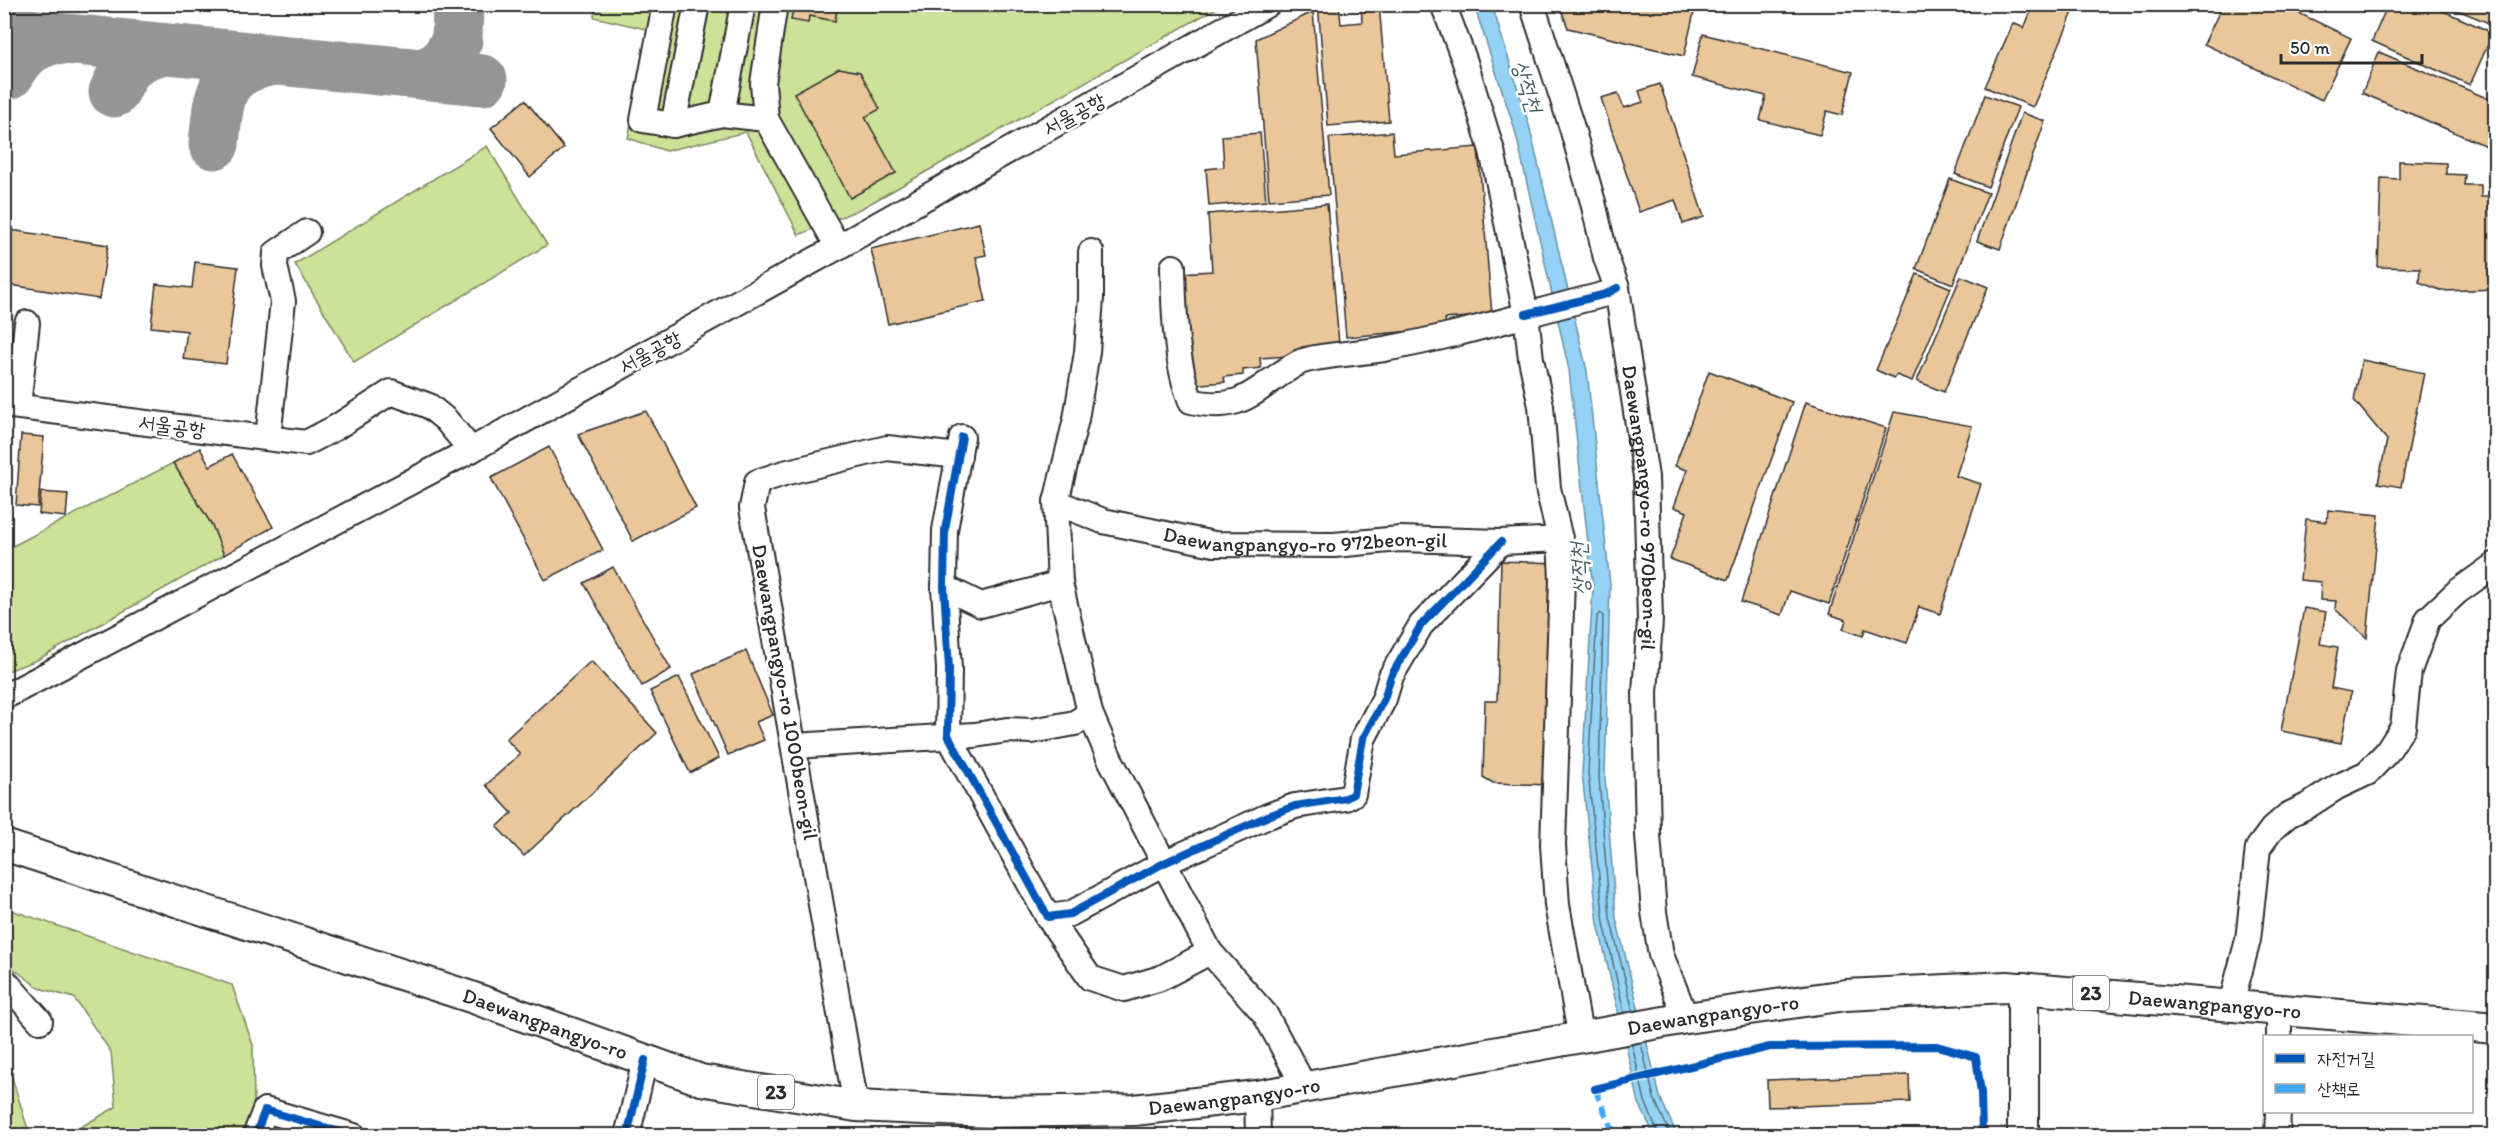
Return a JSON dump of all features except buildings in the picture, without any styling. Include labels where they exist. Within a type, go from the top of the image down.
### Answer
[{"type":"main road","name":"Daewangpangyo-ro","points":[[4,844],[471,997],[701,1080],[856,1106],[988,1112],[1134,1110],[1257,1096],[1680,1020],[1846,995],[2007,987],[2231,1004],[2279,1023],[2496,1028]]},
{"type":"main road","points":[[2023,988],[2023,1136]]},
{"type":"street","points":[[665,4],[643,120],[673,125],[722,114],[766,119]]},
{"type":"street","points":[[673,125],[697,4]]},
{"type":"street","points":[[722,114],[743,4]]},
{"type":"street","points":[[774,4],[763,83],[766,119],[838,247]]},
{"type":"street","name":"서울공항","points":[[11,406],[306,442],[335,428],[391,392],[429,406],[446,420],[471,450],[838,247],[1268,4]]},
{"type":"street","points":[[1443,4],[1465,62],[1492,150],[1531,313],[1531,358],[1541,406],[1548,488],[1560,539],[1562,580],[1553,845],[1557,905],[1589,1037]]},
{"type":"street","name":"Daewangpangyo-ro 970beon-gil","points":[[1532,4],[1593,202],[1606,258],[1646,477],[1650,620],[1645,693],[1648,835],[1654,912],[1661,955],[1680,1020]]},
{"type":"street","points":[[268,438],[283,301],[275,266],[276,253],[307,232]]},
{"type":"street","points":[[1092,252],[1092,298],[1087,352],[1076,419],[1056,502],[1060,583],[1090,712],[1109,757],[1210,952],[1265,1014],[1305,1088]]},
{"type":"street","points":[[1173,267],[1173,294],[1183,382],[1191,401],[1212,406],[1247,399],[1300,362],[1384,349],[1486,327],[1611,291]]},
{"type":"street","points":[[11,406],[27,323]]},
{"type":"street","name":"Daewangpangyo-ro 1000beon-gil","points":[[856,1106],[752,508],[757,482],[784,473],[887,448],[960,446],[945,530],[944,587]]},
{"type":"street","points":[[4,697],[471,450]]},
{"type":"street","name":"Daewangpangyo-ro 972beon-gil","points":[[1056,502],[1103,521],[1214,544],[1334,545],[1400,539],[1501,542],[1560,539]]},
{"type":"street","points":[[1048,916],[1070,914],[1164,863],[1268,816],[1296,806],[1346,798],[1353,794],[1363,739],[1377,714],[1397,666],[1421,625],[1501,542]]},
{"type":"street","points":[[2231,1004],[2248,940],[2258,848],[2272,829],[2288,815],[2367,773],[2386,752],[2403,727],[2409,671],[2428,619],[2457,592],[2496,564]]},
{"type":"street","points":[[1060,583],[981,605],[944,587],[949,669],[948,735],[1048,916],[1090,978],[1124,988],[1161,978],[1210,952]]},
{"type":"street","points":[[794,746],[1007,730],[1032,731],[1076,723],[1090,712]]},
{"type":"street","points":[[4,980],[40,1021]]},
{"type":"street","points":[[627,1136],[645,1060]]},
{"type":"street","points":[[1257,1096],[1258,1136]]},
{"type":"street","points":[[255,1136],[265,1110],[354,1136]]},
{"type":"street","points":[[2277,1136],[2278,1113]]},
{"type":"green space","points":[[596,4],[1222,5],[862,208],[799,235],[746,132],[666,151],[628,138],[650,30],[594,17]]},
{"type":"green space","points":[[487,146],[547,245],[354,362],[295,264]]},
{"type":"green space","points":[[173,463],[212,525],[224,555],[37,660],[5,672],[5,550]]},
{"type":"green space","points":[[5,908],[232,985],[253,1045],[254,1108],[242,1135],[5,1135],[4,1051],[29,1133],[72,1132],[116,1107],[111,1052],[74,998],[39,988],[5,962]]},
{"type":"water","points":[[1474,5],[1492,5],[1529,125],[1587,371],[1610,584],[1605,777],[1616,918],[1660,1097],[1677,1135],[1654,1135],[1639,1103],[1598,924],[1582,773],[1593,588],[1569,370],[1515,130]]},
{"type":"taxiway","points":[[424,74],[443,64],[457,40],[458,4]]},
{"type":"taxiway","points":[[4,30],[56,38],[482,80]]},
{"type":"taxiway","points":[[9,74],[28,50],[56,38]]},
{"type":"taxiway","points":[[114,92],[123,74],[132,63],[145,55],[163,49]]},
{"type":"taxiway","points":[[214,144],[220,98],[225,87],[242,70],[275,60]]},
{"type":"marked path","points":[[1595,1089],[1615,1136]]},
{"type":"cycle path","points":[[1526,314],[1606,294],[1617,288]]},
{"type":"cycle path","points":[[962,437],[945,530],[944,587],[949,669],[948,735],[1048,917],[1070,914],[1164,863],[1268,816],[1295,806],[1346,798],[1353,794],[1363,739],[1384,699],[1391,676],[1421,625],[1501,542]]},
{"type":"cycle path","points":[[1595,1089],[1770,1047],[1937,1046],[1976,1057],[1981,1093],[1982,1136]]},
{"type":"cycle path","points":[[627,1136],[645,1060]]},
{"type":"cycle path","points":[[255,1136],[265,1110],[354,1136]]},
{"type":"water label","name":"상적천","points":[[1528,86]]},
{"type":"water label","name":"상적천","points":[[1579,569]]}]
